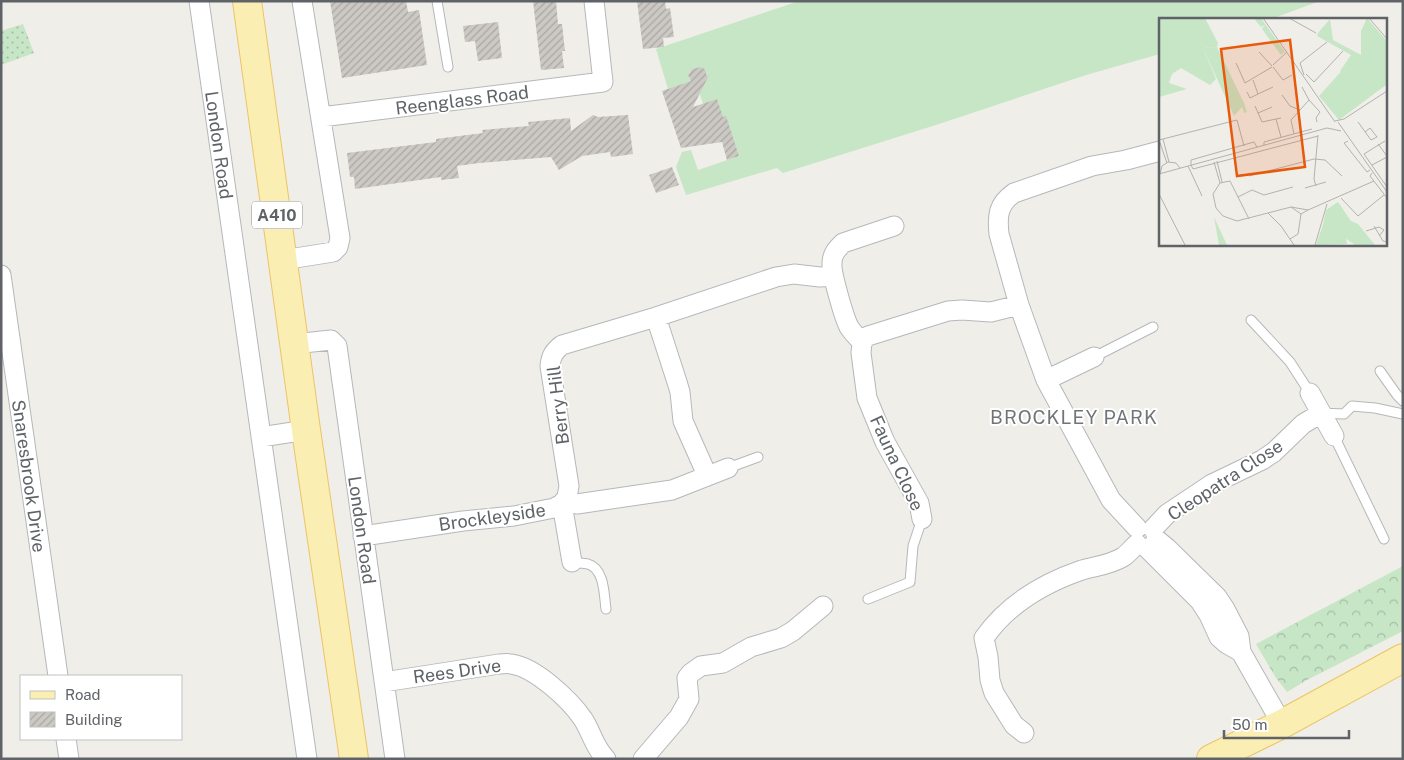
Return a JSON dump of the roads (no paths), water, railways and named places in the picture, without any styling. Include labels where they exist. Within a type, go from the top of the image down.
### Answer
[{"type":"main road","name":"A410","points":[[247,1],[306,430],[354,759]]},
{"type":"main road","points":[[1211,759],[1282,724],[1403,658]]},
{"type":"street","name":"London Road","points":[[198,1],[307,759]]},
{"type":"street","points":[[283,260],[333,252],[338,247],[340,238],[302,1]]},
{"type":"street","name":"Reenglass Road","points":[[320,116],[603,82],[594,1]]},
{"type":"street","points":[[1159,151],[1092,166],[1014,193],[1006,198],[998,214],[999,234],[1019,305],[1046,380],[1111,500],[1146,537],[1217,598],[1239,636],[1241,652],[1282,724]]},
{"type":"street","points":[[894,226],[843,243],[834,255],[832,263],[833,276],[849,326],[862,342],[868,336],[948,311],[991,312],[1019,305]]},
{"type":"street","name":"Berry Hill","points":[[563,503],[569,486],[550,366],[556,349],[562,345],[656,317],[776,277],[794,274],[820,277],[833,276]]},
{"type":"street","name":"Snaresbrook Drive","points":[[1,275],[58,675]]},
{"type":"street","points":[[656,317],[680,392],[683,421],[707,475]]},
{"type":"street","name":"London Road","points":[[294,344],[332,340],[337,346],[395,759]]},
{"type":"street","name":"Fauna Close","points":[[862,342],[861,353],[867,398],[885,442],[919,503],[922,519]]},
{"type":"street","points":[[1046,380],[1094,357]]},
{"type":"street","points":[[1310,393],[1334,436]]},
{"type":"street","name":"Cleopatra Close","points":[[1024,733],[1014,725],[994,693],[990,680],[984,638],[993,626],[1031,594],[1055,580],[1112,563],[1124,557],[1167,514],[1212,484],[1262,460],[1274,452],[1303,424],[1321,414]]},
{"type":"street","points":[[261,437],[306,430]]},
{"type":"street","points":[[563,503],[577,504],[672,490],[728,468]]},
{"type":"street","name":"Brockleyside","points":[[363,536],[463,521],[514,516],[554,508],[563,503],[572,562]]},
{"type":"street","points":[[643,759],[683,711],[689,699],[687,678],[691,673],[701,666],[723,663],[751,648],[781,638],[793,631],[824,606]]},
{"type":"street","name":"Rees Drive","points":[[384,682],[499,664],[520,666],[557,690],[574,707],[584,721],[600,753],[606,759]]},
{"type":"street","points":[[66,740],[69,759]]},
{"type":"lane","points":[[437,1],[448,67]]},
{"type":"lane","points":[[1251,320],[1290,362],[1310,393]]},
{"type":"lane","points":[[1094,357],[1153,327]]},
{"type":"lane","points":[[1380,371],[1403,401]]},
{"type":"lane","points":[[1321,414],[1344,414],[1352,406],[1375,408],[1403,414]]},
{"type":"lane","points":[[1334,436],[1384,539]]},
{"type":"lane","points":[[728,468],[758,457]]},
{"type":"lane","name":"Fauna Close","points":[[868,599],[910,582],[913,546],[922,519]]},
{"type":"lane","points":[[572,562],[589,564],[600,575],[606,610]]},
{"type":"district","name":"BROCKLEY PARK","points":[[1074,417]]}]
